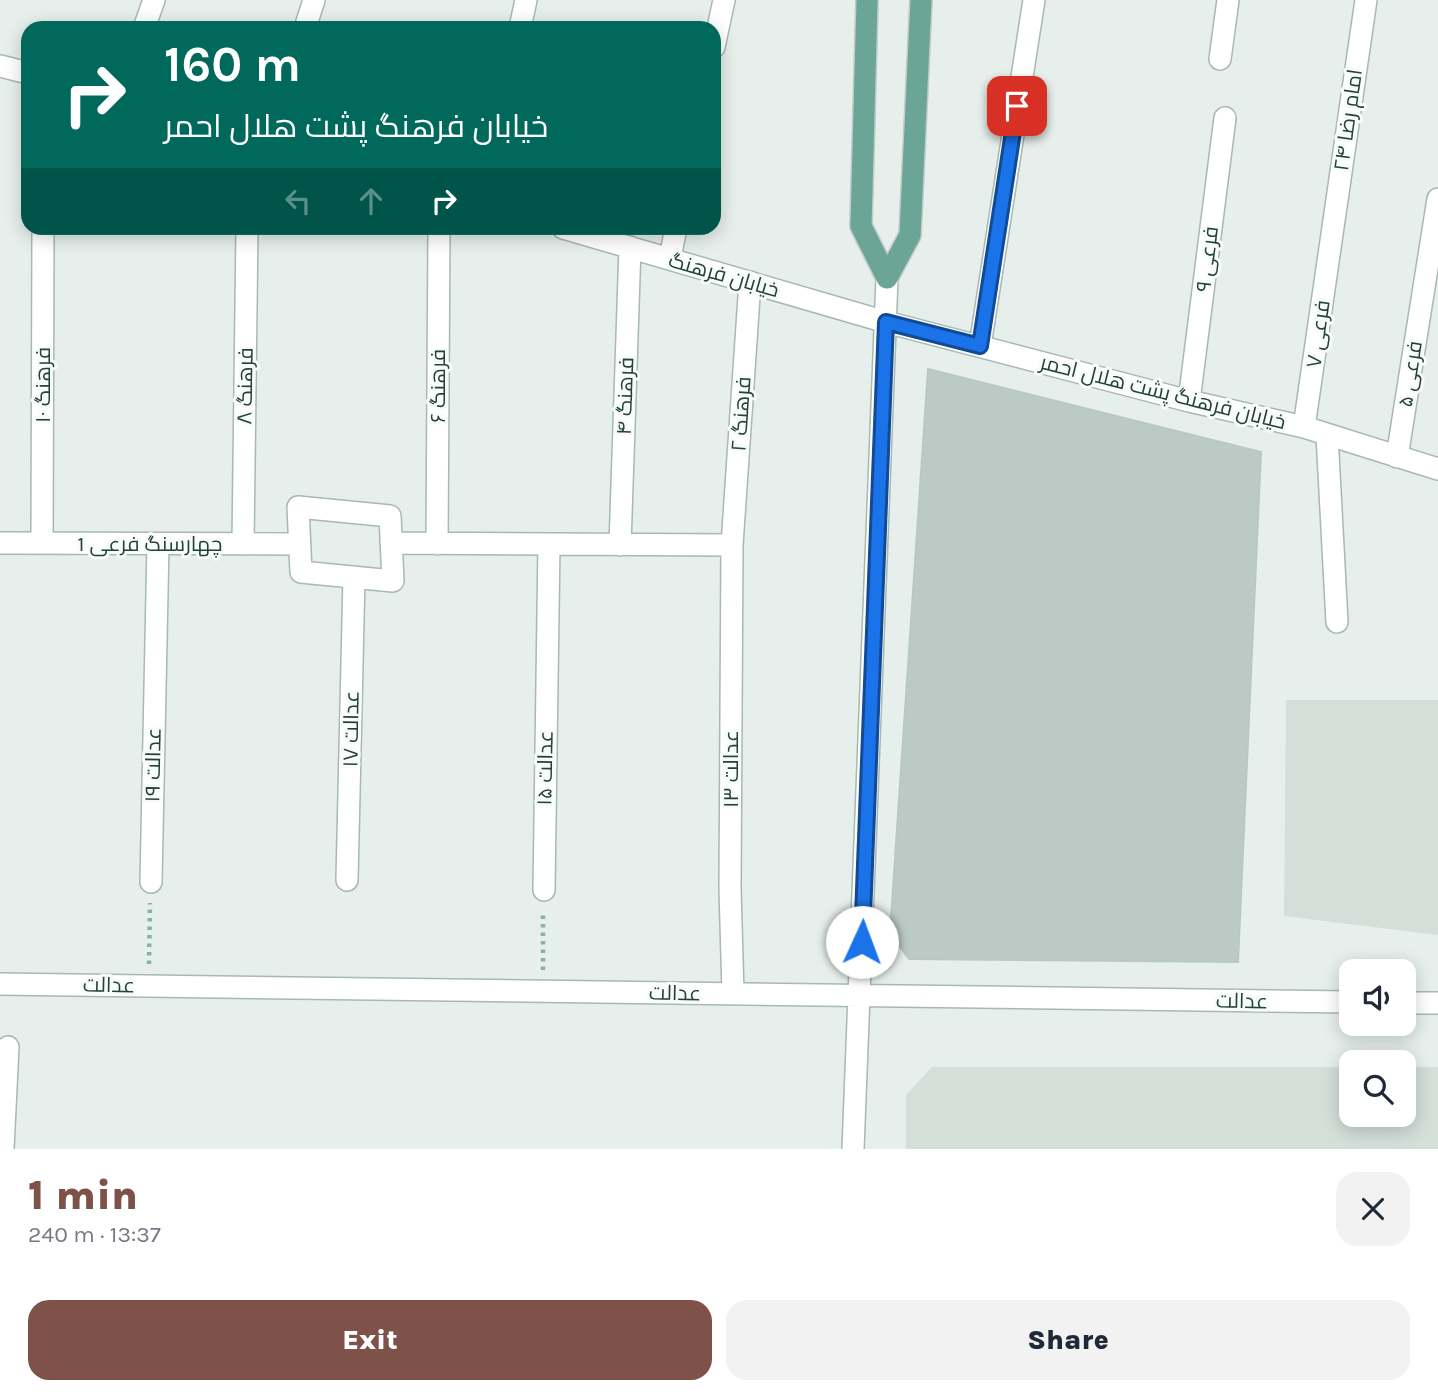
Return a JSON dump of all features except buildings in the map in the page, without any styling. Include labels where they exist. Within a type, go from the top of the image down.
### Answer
[{"type":"main road","points":[[867,0],[861,226],[887,278]]},
{"type":"main road","points":[[887,278],[910,235],[921,0]]},
{"type":"street","points":[[146,21],[154,0]]},
{"type":"street","points":[[307,21],[314,0]]},
{"type":"street","points":[[522,21],[526,0]]},
{"type":"street","points":[[720,21],[724,0]]},
{"type":"street","points":[[980,346],[1034,0]]},
{"type":"street","points":[[1220,59],[1228,0]]},
{"type":"street","name":"امام رضا ۲۴","points":[[1331,241],[1366,0]]},
{"type":"street","points":[[0,66],[21,71]]},
{"type":"street","name":"فرعی ۹","points":[[1189,401],[1225,118]]},
{"type":"street","name":"فرعی ۵","points":[[1397,457],[1438,199]]},
{"type":"street","name":"فرهنگ ۱۰","points":[[42,543],[43,235]]},
{"type":"street","name":"فرهنگ ۸","points":[[243,544],[247,235]]},
{"type":"street","name":"فرهنگ ۶","points":[[437,544],[439,235]]},
{"type":"street","name":"خیابان فرهنگ","points":[[588,235],[886,322]]},
{"type":"street","points":[[670,258],[675,235]]},
{"type":"street","name":"فرعی ۷","points":[[1304,428],[1331,241]]},
{"type":"street","name":"فرهنگ ۴","points":[[620,545],[630,247]]},
{"type":"street","points":[[853,1149],[887,278]]},
{"type":"street","name":"فرهنگ ۲","points":[[732,545],[750,282]]},
{"type":"street","name":"خیابان فرهنگ پشت هلال احمر","points":[[886,322],[1304,428],[1438,469]]},
{"type":"street","points":[[1327,435],[1337,622]]},
{"type":"street","points":[[298,507],[390,516],[391,543],[393,581],[301,572],[298,507]]},
{"type":"street","name":"چهارسنگ فرعی 1","points":[[0,543],[299,544]]},
{"type":"street","points":[[391,543],[732,545]]},
{"type":"street","name":"عدالت ۱۹","points":[[151,881],[159,544]]},
{"type":"street","name":"عدالت ۱۵","points":[[544,890],[549,544]]},
{"type":"street","name":"عدالت ۱۳","points":[[732,545],[730,887],[733,994]]},
{"type":"street","name":"عدالت ۱۷","points":[[347,880],[354,578]]},
{"type":"street","name":"عدالت","points":[[0,984],[1339,1002]]},
{"type":"street","points":[[1416,1003],[1438,1003]]},
{"type":"street","points":[[3,1149],[8,1046]]},
{"type":"path","points":[[148,986],[151,881]]},
{"type":"path","points":[[542,991],[544,890]]},
{"type":"shaded area","points":[[1286,700],[1438,700],[1438,935],[1284,916]]},
{"type":"shaded area","points":[[932,1067],[1339,1067],[1339,1127],[1416,1127],[1416,1067],[1438,1067],[1438,1149],[906,1149],[906,1095]]},
{"type":"route","points":[[862,942],[886,322],[980,346],[1017,106]]}]
